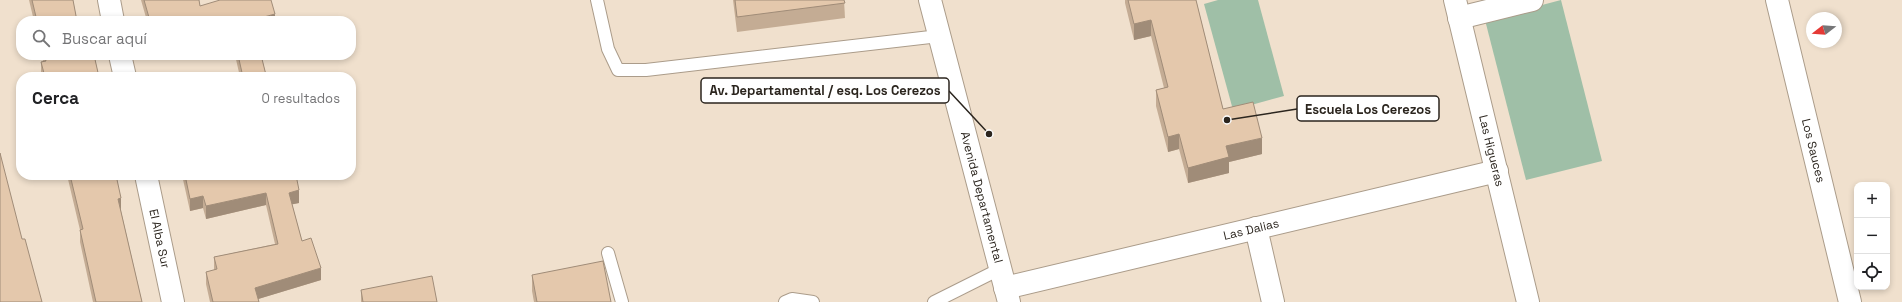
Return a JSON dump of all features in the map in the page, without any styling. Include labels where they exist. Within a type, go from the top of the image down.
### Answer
[{"type":"street","points":[[109,0],[112,16]]},
{"type":"street","name":"Avenida Departamental","points":[[930,0],[1005,286]]},
{"type":"street","points":[[1457,9],[1532,0]]},
{"type":"street","name":"Los Sauces","points":[[1777,0],[1850,302]]},
{"type":"street","name":"Las Higueras","points":[[1457,9],[1528,302]]},
{"type":"street","points":[[121,60],[124,72]]},
{"type":"street","name":"Las Dalias","points":[[1005,286],[1497,172]]},
{"type":"street","name":"El Alba Sur","points":[[147,180],[173,302]]},
{"type":"street","points":[[1256,228],[1273,302]]},
{"type":"lane","points":[[597,0],[608,49],[618,70],[646,70],[939,36]]},
{"type":"lane","points":[[608,253],[622,302]]},
{"type":"lane","points":[[934,302],[1005,286]]},
{"type":"lane","points":[[785,302],[792,299],[813,302]]},
{"type":"green space","points":[[1218,0],[1258,0],[1284,96],[1233,110],[1204,4]]},
{"type":"green space","points":[[1561,0],[1602,161],[1526,180],[1485,20]]},
{"type":"building","points":[[32,0],[73,0],[76,16],[36,16]]},
{"type":"building","points":[[144,0],[199,0],[200,6],[220,0],[271,0],[275,14],[268,16],[149,16]]},
{"type":"building","points":[[735,0],[844,0],[845,3],[737,17]]},
{"type":"building","points":[[1128,0],[1196,0],[1223,109],[1253,102],[1262,138],[1226,146],[1229,157],[1188,168],[1179,134],[1168,137],[1156,90],[1168,87],[1151,20],[1134,24]]},
{"type":"building","points":[[95,60],[98,72],[44,72],[41,62]]},
{"type":"building","points":[[239,60],[262,60],[265,72],[242,72]]},
{"type":"building","points":[[0,153],[22,239],[25,239],[42,302],[0,302]]},
{"type":"building","points":[[71,180],[117,180],[121,198],[118,199],[142,302],[96,302],[80,230],[83,229]]},
{"type":"building","points":[[186,180],[297,180],[299,190],[289,193],[302,241],[311,238],[321,268],[255,288],[259,302],[213,302],[206,272],[217,269],[214,257],[278,244],[266,193],[206,206],[203,196],[190,199]]},
{"type":"building","points":[[603,261],[611,302],[537,302],[532,275]]},
{"type":"building","points":[[432,276],[437,302],[363,302],[361,290]]},
{"type":"place","name":"Escuela Los Cerezos","points":[[1227,120]]},
{"type":"place","name":"Av. Departamental / esq. Los Cerezos","points":[[989,134]]}]
